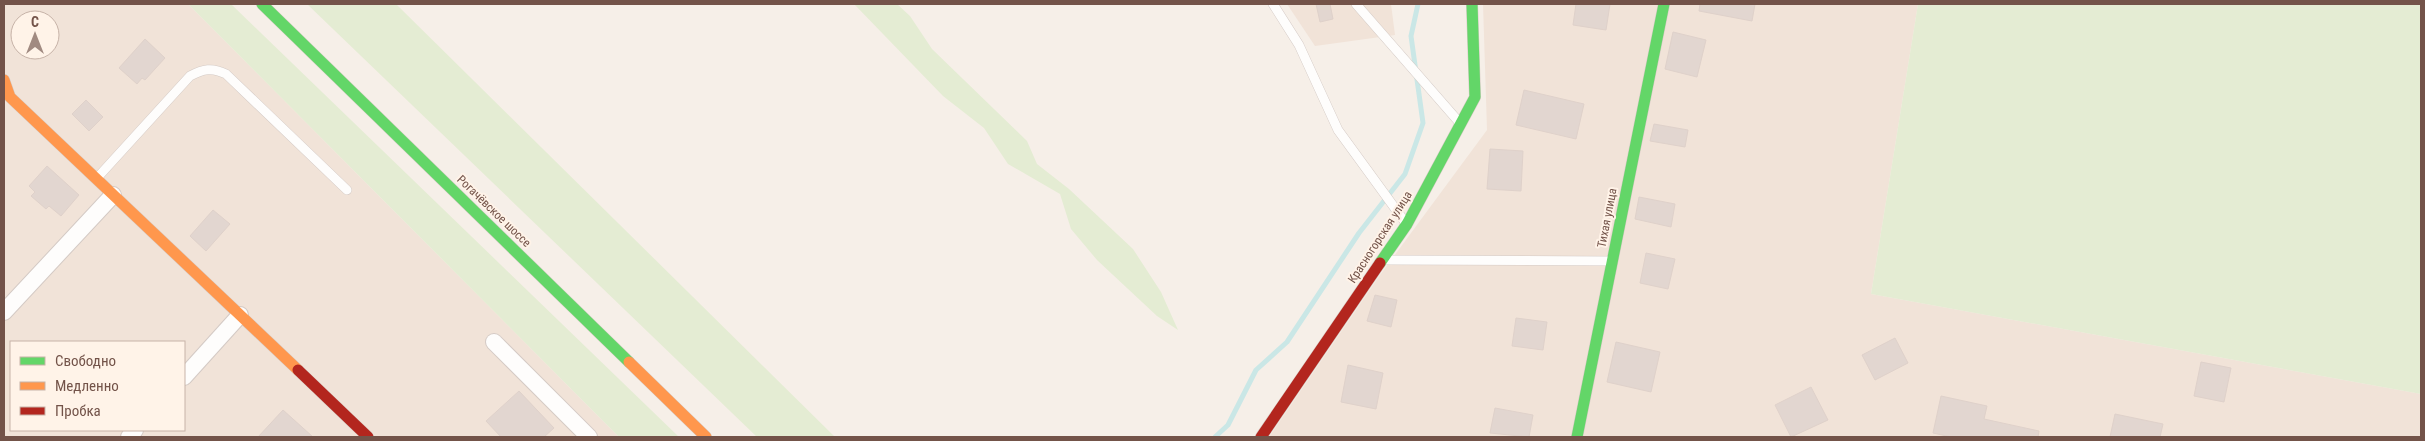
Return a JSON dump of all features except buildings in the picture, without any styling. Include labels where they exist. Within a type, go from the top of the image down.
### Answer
[{"type":"street","name":"Рогачёвское шоссе","points":[[262,4],[706,437]]},
{"type":"street","name":"Красногорская улица","points":[[1261,437],[1407,224],[1475,98],[1472,4]]},
{"type":"street","name":"Тихая улица","points":[[1577,437],[1664,4]]},
{"type":"street","points":[[4,80],[7,100],[96,179],[368,437]]},
{"type":"street","points":[[4,312],[113,195]]},
{"type":"street","points":[[185,376],[240,315]]},
{"type":"street","points":[[494,342],[589,437]]},
{"type":"lane","points":[[1273,4],[1299,45],[1338,130],[1407,224]]},
{"type":"lane","points":[[1356,4],[1461,124]]},
{"type":"lane","points":[[96,179],[190,76],[202,69],[216,69],[226,74],[347,190]]},
{"type":"lane","points":[[1382,260],[1612,261]]},
{"type":"shaded area","points":[[4,4],[188,4],[619,437],[4,437]]},
{"type":"shaded area","points":[[1287,4],[1391,4],[1395,35],[1315,46]]},
{"type":"shaded area","points":[[1483,4],[1918,4],[1871,294],[2421,394],[2421,437],[1269,437],[1380,275],[1487,130]]},
{"type":"green space","points":[[188,4],[231,4],[679,437],[619,437]]},
{"type":"green space","points":[[307,4],[396,4],[835,437],[757,437]]},
{"type":"green space","points":[[854,4],[897,4],[910,16],[932,49],[1027,141],[1037,164],[1069,189],[1133,249],[1161,292],[1178,330],[1157,316],[1097,260],[1071,229],[1060,194],[1008,164],[984,128],[943,96]]},
{"type":"green space","points":[[1918,4],[2421,4],[2421,394],[1871,294]]},
{"type":"waterway","points":[[1215,437],[1228,425],[1256,370],[1287,342],[1359,233],[1405,174],[1423,123],[1411,36],[1418,4]]},
{"type":"traffic: fast","points":[[262,4],[629,362]]},
{"type":"traffic: fast","points":[[1380,263],[1407,224],[1475,97],[1472,4]]},
{"type":"traffic: fast","points":[[1577,437],[1664,4]]},
{"type":"traffic: slow","points":[[4,80],[10,97],[298,370]]},
{"type":"traffic: slow","points":[[629,362],[706,437]]},
{"type":"traffic: jam","points":[[1261,437],[1380,263]]},
{"type":"traffic: jam","points":[[298,370],[368,437]]}]
